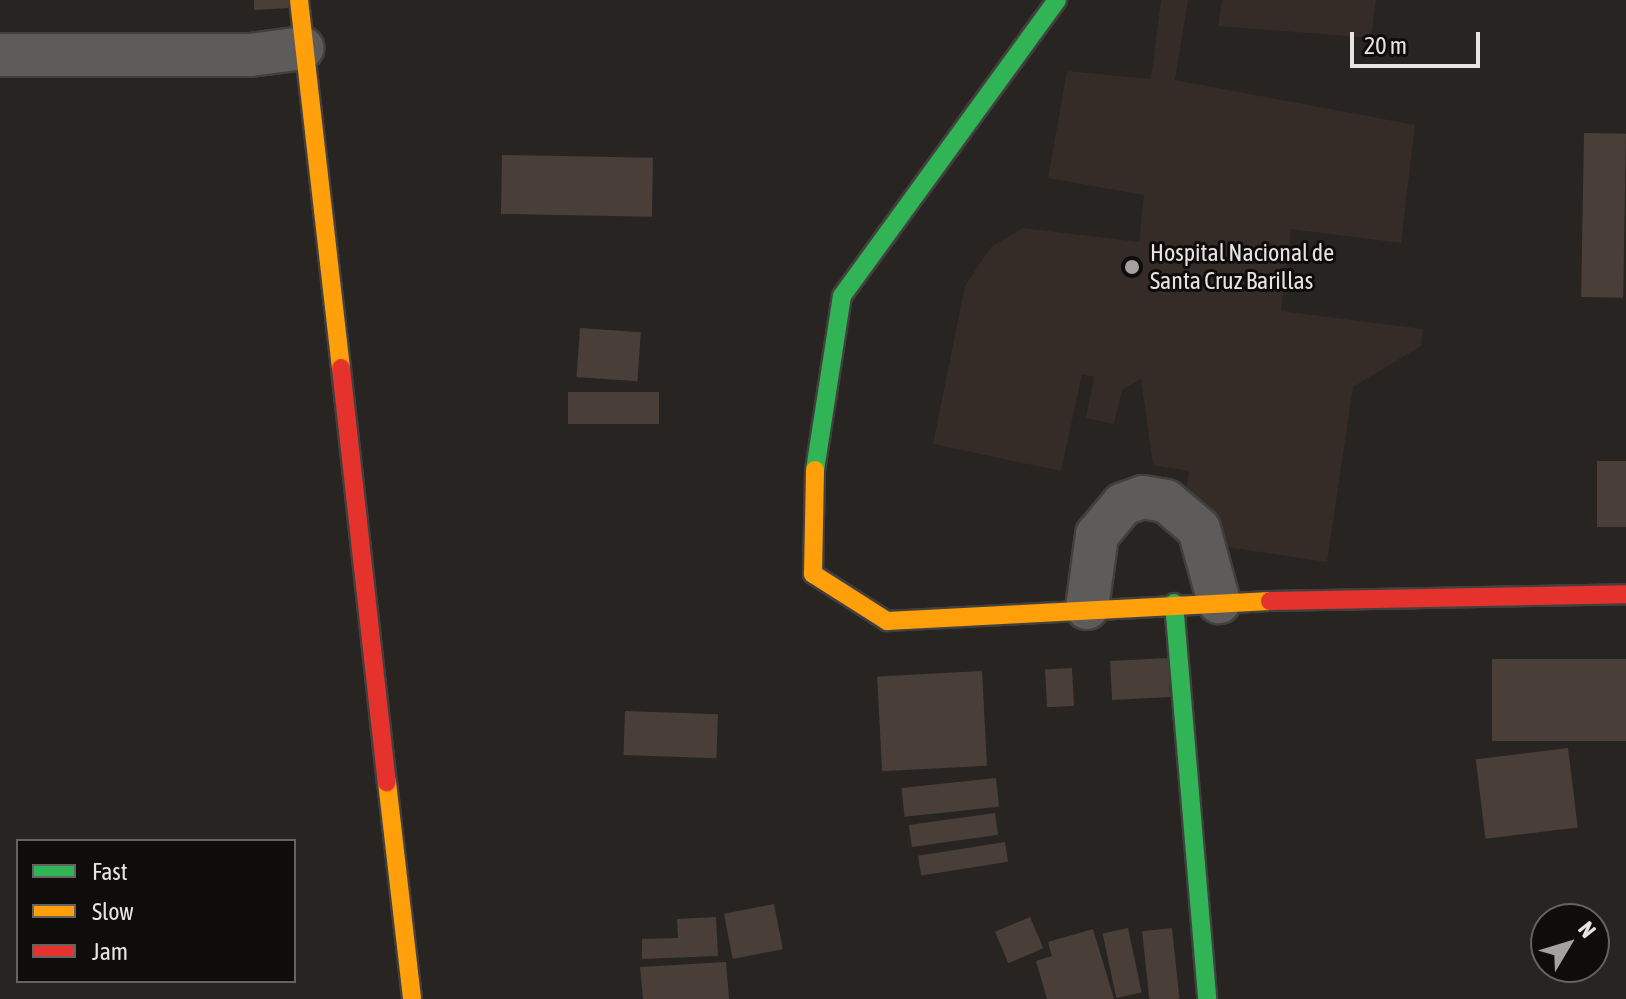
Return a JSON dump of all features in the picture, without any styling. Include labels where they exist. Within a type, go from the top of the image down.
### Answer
[{"type":"street","points":[[299,0],[412,999]]},
{"type":"street","points":[[1057,0],[842,296],[815,460],[813,574],[887,621],[1174,603],[1626,594]]},
{"type":"street","points":[[0,55],[250,55],[303,48]]},
{"type":"street","points":[[1087,608],[1097,535],[1123,504],[1143,497],[1166,501],[1199,529],[1219,602]]},
{"type":"street","points":[[1174,603],[1207,999]]},
{"type":"shaded area","name":"Hospital Nacional de Santa Cruz Barillas","points":[[1161,0],[1188,0],[1175,80],[1415,125],[1401,243],[1291,229],[1281,311],[1423,329],[1421,346],[1353,387],[1327,562],[1179,540],[1189,471],[1153,465],[1141,379],[1122,390],[1114,424],[1086,418],[1094,377],[1082,374],[1061,471],[933,444],[965,286],[991,247],[1023,228],[1139,242],[1144,195],[1048,178],[1067,71],[1151,79]]},
{"type":"shaded area","points":[[1222,0],[1376,0],[1371,38],[1218,26]]},
{"type":"building","points":[[254,0],[289,0],[289,8],[254,10]]},
{"type":"building","points":[[1584,133],[1626,134],[1623,298],[1581,297]]},
{"type":"building","points":[[502,155],[653,158],[652,217],[501,214]]},
{"type":"building","points":[[580,328],[641,332],[637,381],[577,377]]},
{"type":"building","points":[[568,392],[659,392],[659,424],[568,424]]},
{"type":"building","points":[[1597,461],[1626,461],[1626,527],[1597,527]]},
{"type":"building","points":[[1168,658],[1170,697],[1112,700],[1110,661]]},
{"type":"building","points":[[1492,659],[1626,659],[1626,741],[1492,741]]},
{"type":"building","points":[[1072,668],[1074,706],[1047,707],[1045,669]]},
{"type":"building","points":[[982,671],[987,766],[882,771],[877,676]]},
{"type":"building","points":[[625,711],[718,714],[716,758],[623,755]]},
{"type":"building","points":[[1568,748],[1578,827],[1485,839],[1476,759]]},
{"type":"building","points":[[996,778],[999,807],[905,817],[902,788]]},
{"type":"building","points":[[995,813],[998,835],[912,847],[909,825]]},
{"type":"building","points":[[1005,842],[1008,862],[921,876],[918,856]]},
{"type":"building","points":[[774,904],[783,949],[733,959],[724,914]]},
{"type":"building","points":[[716,917],[718,956],[642,959],[642,939],[678,938],[677,919]]},
{"type":"building","points":[[1030,917],[1043,948],[1008,963],[995,932]]},
{"type":"building","points":[[1128,928],[1142,993],[1116,998],[1103,933]]},
{"type":"building","points":[[1172,928],[1179,999],[1149,999],[1142,931]]},
{"type":"building","points":[[1093,929],[1114,999],[1047,999],[1036,961],[1052,956],[1048,942]]},
{"type":"building","points":[[726,962],[729,999],[643,999],[640,967]]},
{"type":"traffic: fast","points":[[815,470],[842,296],[1057,0]]},
{"type":"traffic: fast","points":[[1174,603],[1207,999]]},
{"type":"traffic: slow","points":[[299,0],[341,368]]},
{"type":"traffic: slow","points":[[815,470],[813,574],[887,621],[1270,601]]},
{"type":"traffic: slow","points":[[387,782],[412,999]]},
{"type":"traffic: jam","points":[[341,368],[387,782]]},
{"type":"traffic: jam","points":[[1270,601],[1626,594]]},
{"type":"place","name":"Hospital Nacional de Santa Cruz Barillas","points":[[1132,267]]}]
